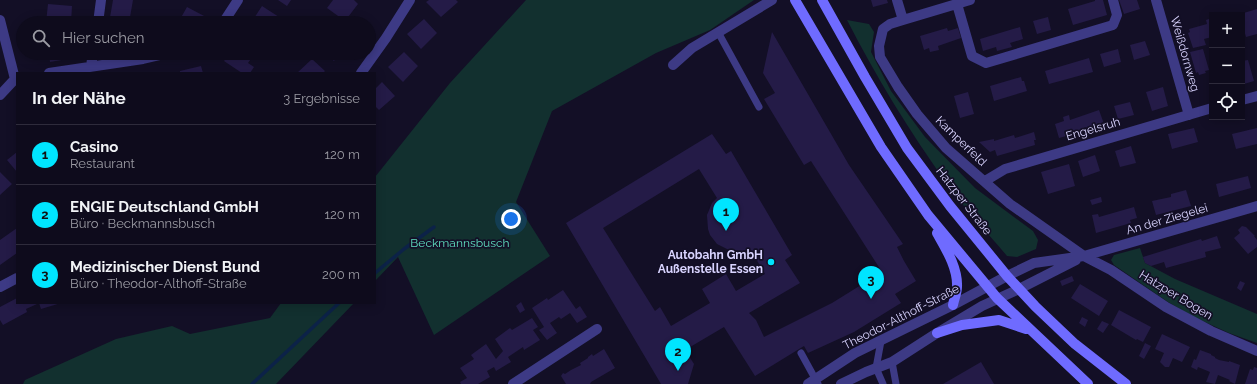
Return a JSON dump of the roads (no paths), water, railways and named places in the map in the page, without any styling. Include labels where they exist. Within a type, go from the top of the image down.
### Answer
[{"type":"main road","points":[[795,0],[881,147],[928,215],[997,298],[1088,384]]},
{"type":"main road","name":"Hatzper Straße","points":[[822,0],[865,77],[908,148],[950,206],[1019,289],[1075,344],[1126,384]]},
{"type":"main road","points":[[928,215],[948,254],[956,275],[957,288],[953,306]]},
{"type":"main road","points":[[937,333],[962,326],[999,320],[1033,332]]},
{"type":"street","points":[[99,16],[101,0]]},
{"type":"street","points":[[228,16],[238,0]]},
{"type":"street","points":[[376,52],[410,0]]},
{"type":"street","points":[[673,65],[692,48],[772,0]]},
{"type":"street","points":[[897,0],[903,20]]},
{"type":"street","name":"Kamperfeld","points":[[970,0],[890,24],[883,29],[878,46],[880,57],[916,114],[946,148],[1010,204],[1084,256]]},
{"type":"street","points":[[957,4],[972,56],[986,63],[1113,25],[1117,15],[1113,0]]},
{"type":"street","name":"Weißdornweg","points":[[1158,0],[1189,115]]},
{"type":"street","points":[[0,20],[16,79],[0,95]]},
{"type":"street","points":[[91,66],[92,60]]},
{"type":"street","points":[[55,72],[136,60]]},
{"type":"street","points":[[362,72],[370,60]]},
{"type":"street","points":[[1245,99],[1257,96]]},
{"type":"street","name":"Engelsruh","points":[[985,181],[1006,169],[1209,109]]},
{"type":"street","name":"An der Ziegelei","points":[[1007,276],[1034,263],[1084,256],[1257,206]]},
{"type":"street","name":"An der Ziegelei","points":[[997,298],[1019,289],[1084,256]]},
{"type":"street","name":"Hatzper Bogen","points":[[1084,256],[1111,270],[1166,307],[1211,332],[1257,351]]},
{"type":"street","name":"Theodor-Althoff-Straße","points":[[814,382],[855,353],[953,306],[1007,276]]},
{"type":"street","points":[[0,287],[16,279]]},
{"type":"street","points":[[841,384],[892,362],[937,333],[997,298]]},
{"type":"street","points":[[513,384],[596,329]]},
{"type":"lane","points":[[718,32],[759,107]]},
{"type":"lane","points":[[881,341],[876,368],[883,384]]},
{"type":"lane","points":[[801,353],[814,382]]},
{"type":"lane","points":[[892,362],[896,384]]},
{"type":"waterway","points":[[376,272],[434,227]]},
{"type":"waterway","points":[[252,384],[338,304]]},
{"type":"place","name":"Casino","points":[[726,231]]},
{"type":"place","name":"Autobahn GmbH Außenstelle Essen","points":[[771,262]]},
{"type":"place","name":"Medizinischer Dienst Bund","points":[[871,299]]},
{"type":"place","name":"ENGIE Deutschland GmbH","points":[[678,371]]},
{"type":"park label","name":"Beckmannsbusch","points":[[460,243]]}]
